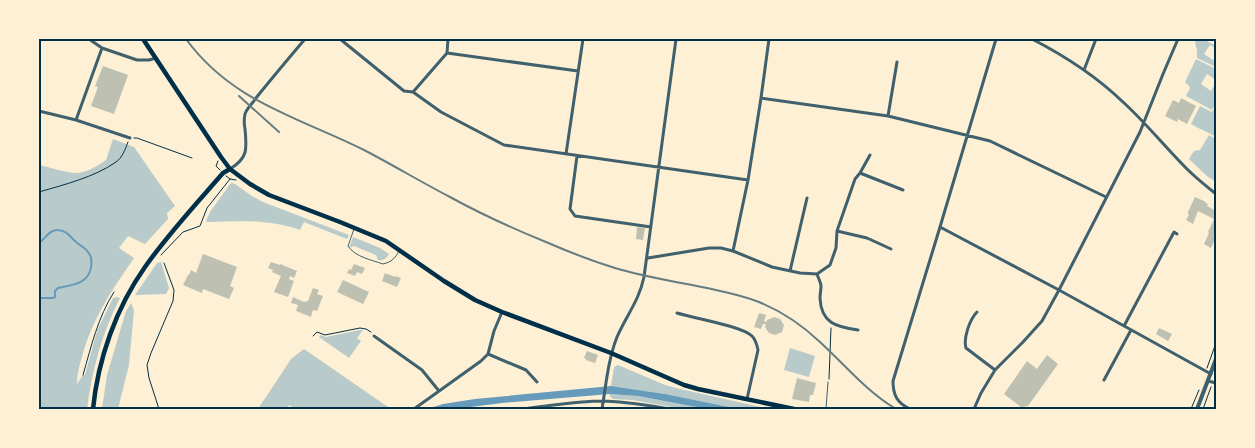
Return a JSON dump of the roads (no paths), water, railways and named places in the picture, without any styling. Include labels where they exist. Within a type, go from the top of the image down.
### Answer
[{"type":"main road","points":[[143,39],[221,157],[230,169],[250,184],[269,194],[386,241],[459,291],[502,312],[612,354],[684,385],[794,409]]},
{"type":"main road","points":[[93,409],[108,339],[133,286],[157,250],[223,173],[230,169]]},
{"type":"street","points":[[89,39],[102,48],[137,60],[156,58]]},
{"type":"street","points":[[230,169],[238,164],[246,152],[244,120],[246,112],[305,39]]},
{"type":"street","points":[[340,39],[404,91],[413,92],[441,112],[504,145],[748,180]]},
{"type":"street","points":[[413,92],[447,52],[448,39]]},
{"type":"street","points":[[566,154],[583,39]]},
{"type":"street","points":[[602,409],[612,354],[618,336],[642,288],[676,39]]},
{"type":"street","points":[[734,251],[748,180],[768,39]]},
{"type":"street","points":[[910,409],[903,406],[897,399],[893,390],[894,381],[996,39]]},
{"type":"street","points":[[1032,39],[1062,55],[1104,85],[1144,123],[1188,170],[1216,194]]},
{"type":"street","points":[[1084,70],[1096,39]]},
{"type":"street","points":[[974,409],[995,370],[1042,320],[1059,290],[1137,139],[1178,39]]},
{"type":"street","points":[[76,120],[102,48]]},
{"type":"street","points":[[447,52],[578,71]]},
{"type":"street","points":[[888,116],[897,62]]},
{"type":"street","points":[[761,98],[888,116],[990,141],[1106,197]]},
{"type":"street","points":[[39,111],[76,120],[130,138]]},
{"type":"street","points":[[647,258],[709,248],[721,248],[734,251],[772,267],[817,274],[830,265],[836,248],[837,231],[856,178],[870,155]]},
{"type":"street","points":[[577,156],[570,209],[575,216],[651,227]]},
{"type":"street","points":[[860,173],[903,190]]},
{"type":"street","points":[[790,271],[807,198]]},
{"type":"street","points":[[940,227],[1209,373],[1213,382],[1197,409]]},
{"type":"street","points":[[837,231],[867,238],[891,249]]},
{"type":"street","points":[[1124,326],[1174,232],[1178,234]]},
{"type":"street","points":[[817,274],[821,285],[822,311],[831,323],[858,330]]},
{"type":"street","points":[[414,409],[488,354],[494,331],[502,312]]},
{"type":"street","points":[[976,312],[972,317],[965,343],[966,348],[995,370]]},
{"type":"street","points":[[677,313],[745,331],[752,336],[758,350],[746,400]]},
{"type":"street","points":[[1104,380],[1130,330]]},
{"type":"street","points":[[374,336],[422,370],[438,391]]},
{"type":"street","points":[[488,354],[526,370],[537,382]]},
{"type":"street","points":[[1209,373],[1216,359]]},
{"type":"street","points":[[522,409],[604,399],[669,409]]},
{"type":"lane","points":[[355,228],[348,246],[356,254],[383,264],[393,260],[400,250]]},
{"type":"lane","points":[[826,409],[828,382]]},
{"type":"water","points":[[611,386],[665,394],[739,409],[707,409],[638,396],[610,394],[455,409],[427,409],[443,404],[475,399]]},
{"type":"waterway","points":[[39,243],[52,231],[63,231],[87,250],[92,261],[90,273],[79,283],[58,288],[53,298],[39,298]]},
{"type":"railway","points":[[186,39],[204,61],[245,93],[268,106],[364,150],[498,221],[606,265],[638,274],[740,296],[775,310],[806,330],[866,386],[896,409]]},
{"type":"railway","points":[[239,96],[279,132]]}]
